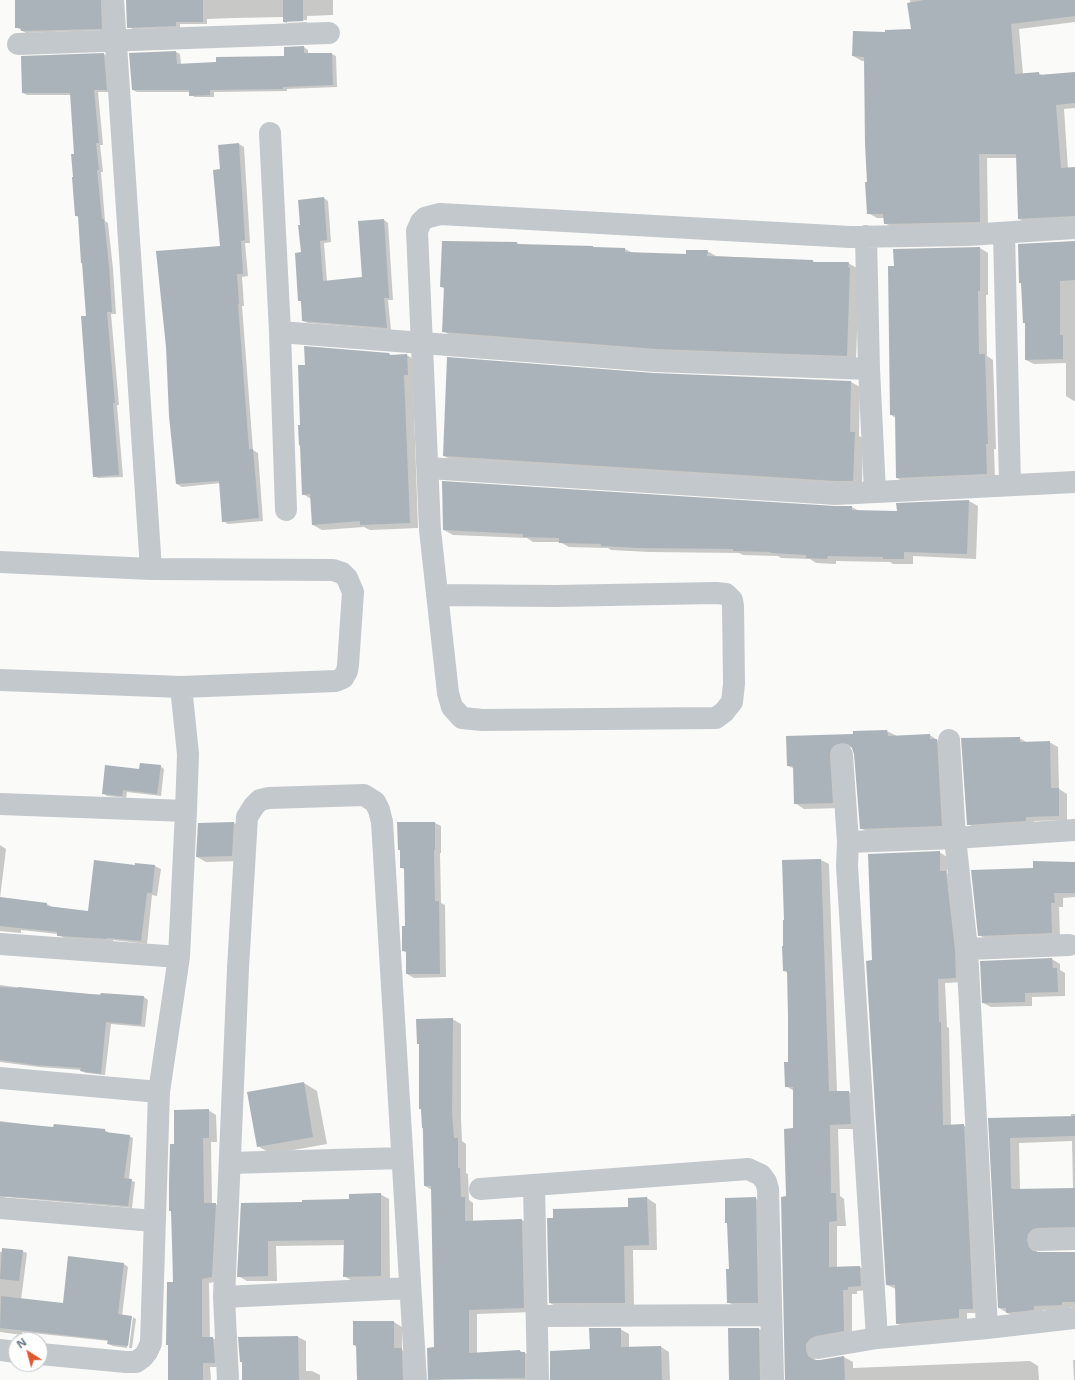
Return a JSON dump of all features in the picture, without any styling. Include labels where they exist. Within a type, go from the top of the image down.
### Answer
[{"type":"street","points":[[113,0],[151,569]]},
{"type":"street","points":[[18,44],[329,33]]},
{"type":"street","points":[[270,133],[280,332],[286,510]]},
{"type":"street","points":[[437,595],[555,596],[726,594],[732,600],[734,606],[734,684],[732,702],[724,712],[716,718],[482,720],[462,718],[452,707],[448,693],[437,595],[430,530],[417,231],[421,222],[431,215],[440,214],[834,236],[1004,233],[1075,228]]},
{"type":"street","points":[[1004,233],[1010,485]]},
{"type":"street","points":[[866,236],[869,369],[875,492]]},
{"type":"street","points":[[280,332],[656,361],[869,369]]},
{"type":"street","points":[[428,468],[836,494],[1075,482]]},
{"type":"street","points":[[0,562],[151,569],[332,570],[342,572],[348,578],[353,592],[347,671],[343,678],[336,681],[180,687],[0,680]]},
{"type":"street","points":[[48,1355],[136,1362],[147,1352],[150,1343],[159,1092],[179,958],[186,811],[188,754],[180,687]]},
{"type":"street","points":[[949,740],[955,838],[967,949],[987,1328]]},
{"type":"street","points":[[842,755],[848,842],[847,866],[877,1338]]},
{"type":"street","points":[[228,1380],[224,1297],[238,968],[247,817],[260,800],[269,798],[364,795],[375,802],[382,822],[416,1380]]},
{"type":"street","points":[[0,804],[186,811]]},
{"type":"street","points":[[848,842],[955,838],[1075,830]]},
{"type":"street","points":[[0,944],[179,958]]},
{"type":"street","points":[[967,949],[1069,945]]},
{"type":"street","points":[[0,1078],[159,1092]]},
{"type":"street","points":[[230,1163],[402,1158]]},
{"type":"street","points":[[480,1189],[748,1169],[761,1175],[766,1182],[768,1189],[773,1380]]},
{"type":"street","points":[[534,1185],[538,1380]]},
{"type":"street","points":[[0,1208],[154,1221]]},
{"type":"street","points":[[1038,1240],[1075,1239]]},
{"type":"street","points":[[224,1297],[410,1288]]},
{"type":"street","points":[[537,1316],[771,1315]]},
{"type":"street","points":[[818,1348],[877,1338],[1075,1318]]},
{"type":"building","points":[[15,0],[101,0],[102,29],[21,31],[21,28],[15,28]]},
{"type":"building","points":[[126,0],[203,0],[203,22],[176,22],[176,26],[127,28]]},
{"type":"building","points":[[283,0],[303,0],[303,21],[283,22]]},
{"type":"building","points":[[924,0],[1075,0],[1075,16],[1011,24],[1015,74],[1039,72],[1039,75],[1075,72],[1075,103],[1056,105],[1061,168],[1075,167],[1075,216],[1018,219],[1016,154],[979,154],[980,222],[884,224],[883,214],[867,214],[865,182],[867,182],[864,57],[852,56],[853,31],[885,32],[885,30],[911,29],[907,3]]},
{"type":"building","points":[[304,46],[304,53],[332,53],[333,85],[283,87],[283,89],[210,90],[210,95],[189,96],[189,90],[132,90],[129,53],[176,51],[177,64],[216,62],[216,57],[284,56],[284,47]]},
{"type":"building","points":[[104,53],[107,90],[94,90],[99,143],[96,143],[99,170],[97,170],[109,266],[112,312],[107,312],[115,403],[113,403],[119,475],[93,477],[81,316],[86,316],[78,216],[75,216],[72,177],[71,154],[74,154],[70,93],[22,93],[21,56]]},
{"type":"building","points":[[239,143],[245,240],[241,241],[243,274],[237,274],[238,304],[249,449],[253,449],[259,518],[222,522],[219,481],[176,484],[169,416],[166,347],[156,251],[220,246],[213,170],[220,169],[218,145]]},
{"type":"building","points":[[324,197],[327,240],[320,241],[323,281],[362,277],[358,221],[384,219],[389,298],[384,298],[387,328],[302,321],[301,301],[298,301],[295,253],[301,252],[298,225],[300,225],[298,200]]},
{"type":"building","points":[[442,241],[517,242],[517,244],[593,246],[625,248],[625,252],[686,254],[686,250],[708,250],[707,256],[813,260],[813,262],[849,262],[847,356],[656,349],[442,332],[444,287],[440,287]]},
{"type":"building","points":[[1075,241],[1075,280],[1060,281],[1060,335],[1063,335],[1063,359],[1025,360],[1025,323],[1023,323],[1021,283],[1019,283],[1018,244]]},
{"type":"building","points":[[980,247],[980,291],[978,291],[979,354],[985,354],[988,444],[986,444],[987,474],[896,478],[895,415],[890,415],[888,266],[894,266],[893,249]]},
{"type":"building","points":[[304,346],[389,353],[390,355],[407,354],[408,375],[404,375],[410,523],[360,525],[360,521],[312,525],[310,494],[302,495],[298,425],[300,425],[298,365],[305,365]]},
{"type":"building","points":[[447,357],[654,373],[851,381],[850,432],[855,432],[853,481],[443,456]]},
{"type":"building","points":[[442,481],[852,506],[852,510],[897,511],[896,503],[969,500],[967,554],[904,552],[904,559],[828,556],[827,559],[806,558],[806,555],[771,552],[733,551],[733,549],[640,548],[601,546],[601,544],[559,543],[559,538],[523,537],[523,534],[443,530]]},
{"type":"building","points":[[887,730],[888,736],[930,734],[930,739],[937,739],[942,826],[860,829],[854,754],[852,748],[848,744],[842,743],[835,745],[831,749],[830,755],[833,803],[794,804],[793,766],[787,766],[786,736],[853,734],[853,731]]},
{"type":"building","points":[[1020,737],[1020,742],[1050,741],[1051,788],[1059,788],[1059,816],[1026,817],[1026,821],[967,825],[961,738]]},
{"type":"building","points":[[140,763],[161,765],[157,794],[123,790],[122,796],[102,794],[105,765],[139,769]]},
{"type":"building","points":[[234,822],[232,856],[196,857],[198,823]]},
{"type":"building","points":[[397,822],[435,822],[435,901],[439,901],[440,974],[406,974],[406,951],[402,951],[402,926],[405,926],[404,868],[400,868]]},
{"type":"building","points":[[940,851],[940,871],[946,871],[955,950],[956,978],[938,979],[939,1022],[941,1022],[943,1125],[964,1124],[973,1309],[959,1309],[959,1318],[896,1324],[895,1285],[886,1285],[866,961],[872,960],[868,854]]},
{"type":"building","points":[[821,859],[829,1091],[849,1091],[851,1124],[830,1125],[831,1193],[836,1193],[837,1221],[829,1222],[829,1267],[860,1266],[861,1286],[848,1287],[848,1290],[843,1290],[844,1331],[816,1336],[810,1339],[806,1344],[808,1356],[814,1360],[844,1356],[845,1380],[785,1380],[781,1197],[786,1196],[784,1129],[793,1128],[793,1087],[785,1087],[784,1062],[788,1062],[788,1016],[787,971],[783,971],[782,946],[784,920],[782,860]]},
{"type":"building","points":[[94,860],[135,865],[135,863],[155,865],[152,893],[147,893],[141,941],[57,936],[57,932],[0,926],[0,897],[47,903],[47,906],[88,911]]},
{"type":"building","points":[[1033,861],[1075,862],[1075,893],[1054,893],[1055,903],[1051,903],[1052,933],[978,936],[971,870],[1033,868]]},
{"type":"building","points":[[1052,958],[1053,968],[1057,968],[1058,992],[1025,993],[1025,1002],[982,1003],[980,961]]},
{"type":"building","points":[[0,987],[18,987],[100,995],[101,993],[144,996],[141,1025],[106,1022],[101,1074],[80,1071],[81,1068],[34,1065],[0,1060]]},
{"type":"building","points":[[453,1018],[452,1113],[454,1138],[458,1138],[458,1168],[460,1168],[461,1197],[465,1197],[465,1221],[522,1219],[524,1308],[469,1310],[469,1353],[520,1350],[520,1352],[525,1352],[525,1378],[428,1380],[427,1348],[434,1347],[431,1186],[424,1186],[423,1128],[421,1109],[419,1109],[419,1044],[417,1044],[416,1019]]},
{"type":"building","points":[[304,1082],[313,1137],[257,1147],[247,1092]]},
{"type":"building","points":[[209,1109],[209,1138],[203,1138],[204,1203],[216,1203],[212,1277],[202,1279],[202,1337],[213,1337],[215,1363],[203,1363],[203,1380],[168,1380],[168,1345],[166,1345],[167,1282],[173,1282],[169,1183],[170,1144],[174,1144],[174,1110]]},
{"type":"building","points":[[1075,1116],[1075,1136],[1010,1138],[1011,1188],[1075,1188],[1075,1227],[1033,1229],[1028,1234],[1027,1240],[1029,1247],[1033,1251],[1075,1252],[1075,1302],[1062,1302],[1062,1305],[1034,1306],[1034,1310],[1006,1313],[1006,1308],[998,1308],[988,1118]]},
{"type":"building","points":[[0,1122],[53,1127],[54,1124],[105,1129],[105,1132],[130,1135],[124,1178],[132,1179],[128,1206],[0,1196]]},
{"type":"building","points":[[381,1193],[381,1276],[343,1277],[344,1240],[268,1241],[268,1276],[237,1277],[241,1203],[302,1202],[302,1200],[349,1199],[349,1194]]},
{"type":"building","points":[[647,1197],[649,1245],[624,1246],[625,1303],[549,1303],[547,1218],[553,1218],[553,1209],[628,1207],[628,1198]]},
{"type":"building","points":[[756,1197],[758,1303],[727,1303],[726,1269],[729,1269],[727,1223],[725,1223],[725,1198]]},
{"type":"building","points":[[2,1248],[23,1250],[19,1281],[0,1279]]},
{"type":"building","points":[[68,1256],[124,1263],[118,1314],[132,1316],[128,1346],[107,1344],[108,1340],[48,1333],[48,1332],[0,1328],[1,1296],[63,1303]]},
{"type":"building","points":[[353,1321],[394,1321],[394,1348],[402,1348],[403,1380],[357,1380],[356,1345],[353,1345]]},
{"type":"building","points":[[589,1328],[621,1328],[621,1347],[661,1346],[662,1380],[550,1380],[550,1351],[590,1349]]},
{"type":"building","points":[[728,1328],[759,1328],[760,1380],[729,1380]]},
{"type":"building","points":[[298,1336],[299,1380],[242,1380],[242,1362],[240,1362],[238,1337]]}]
